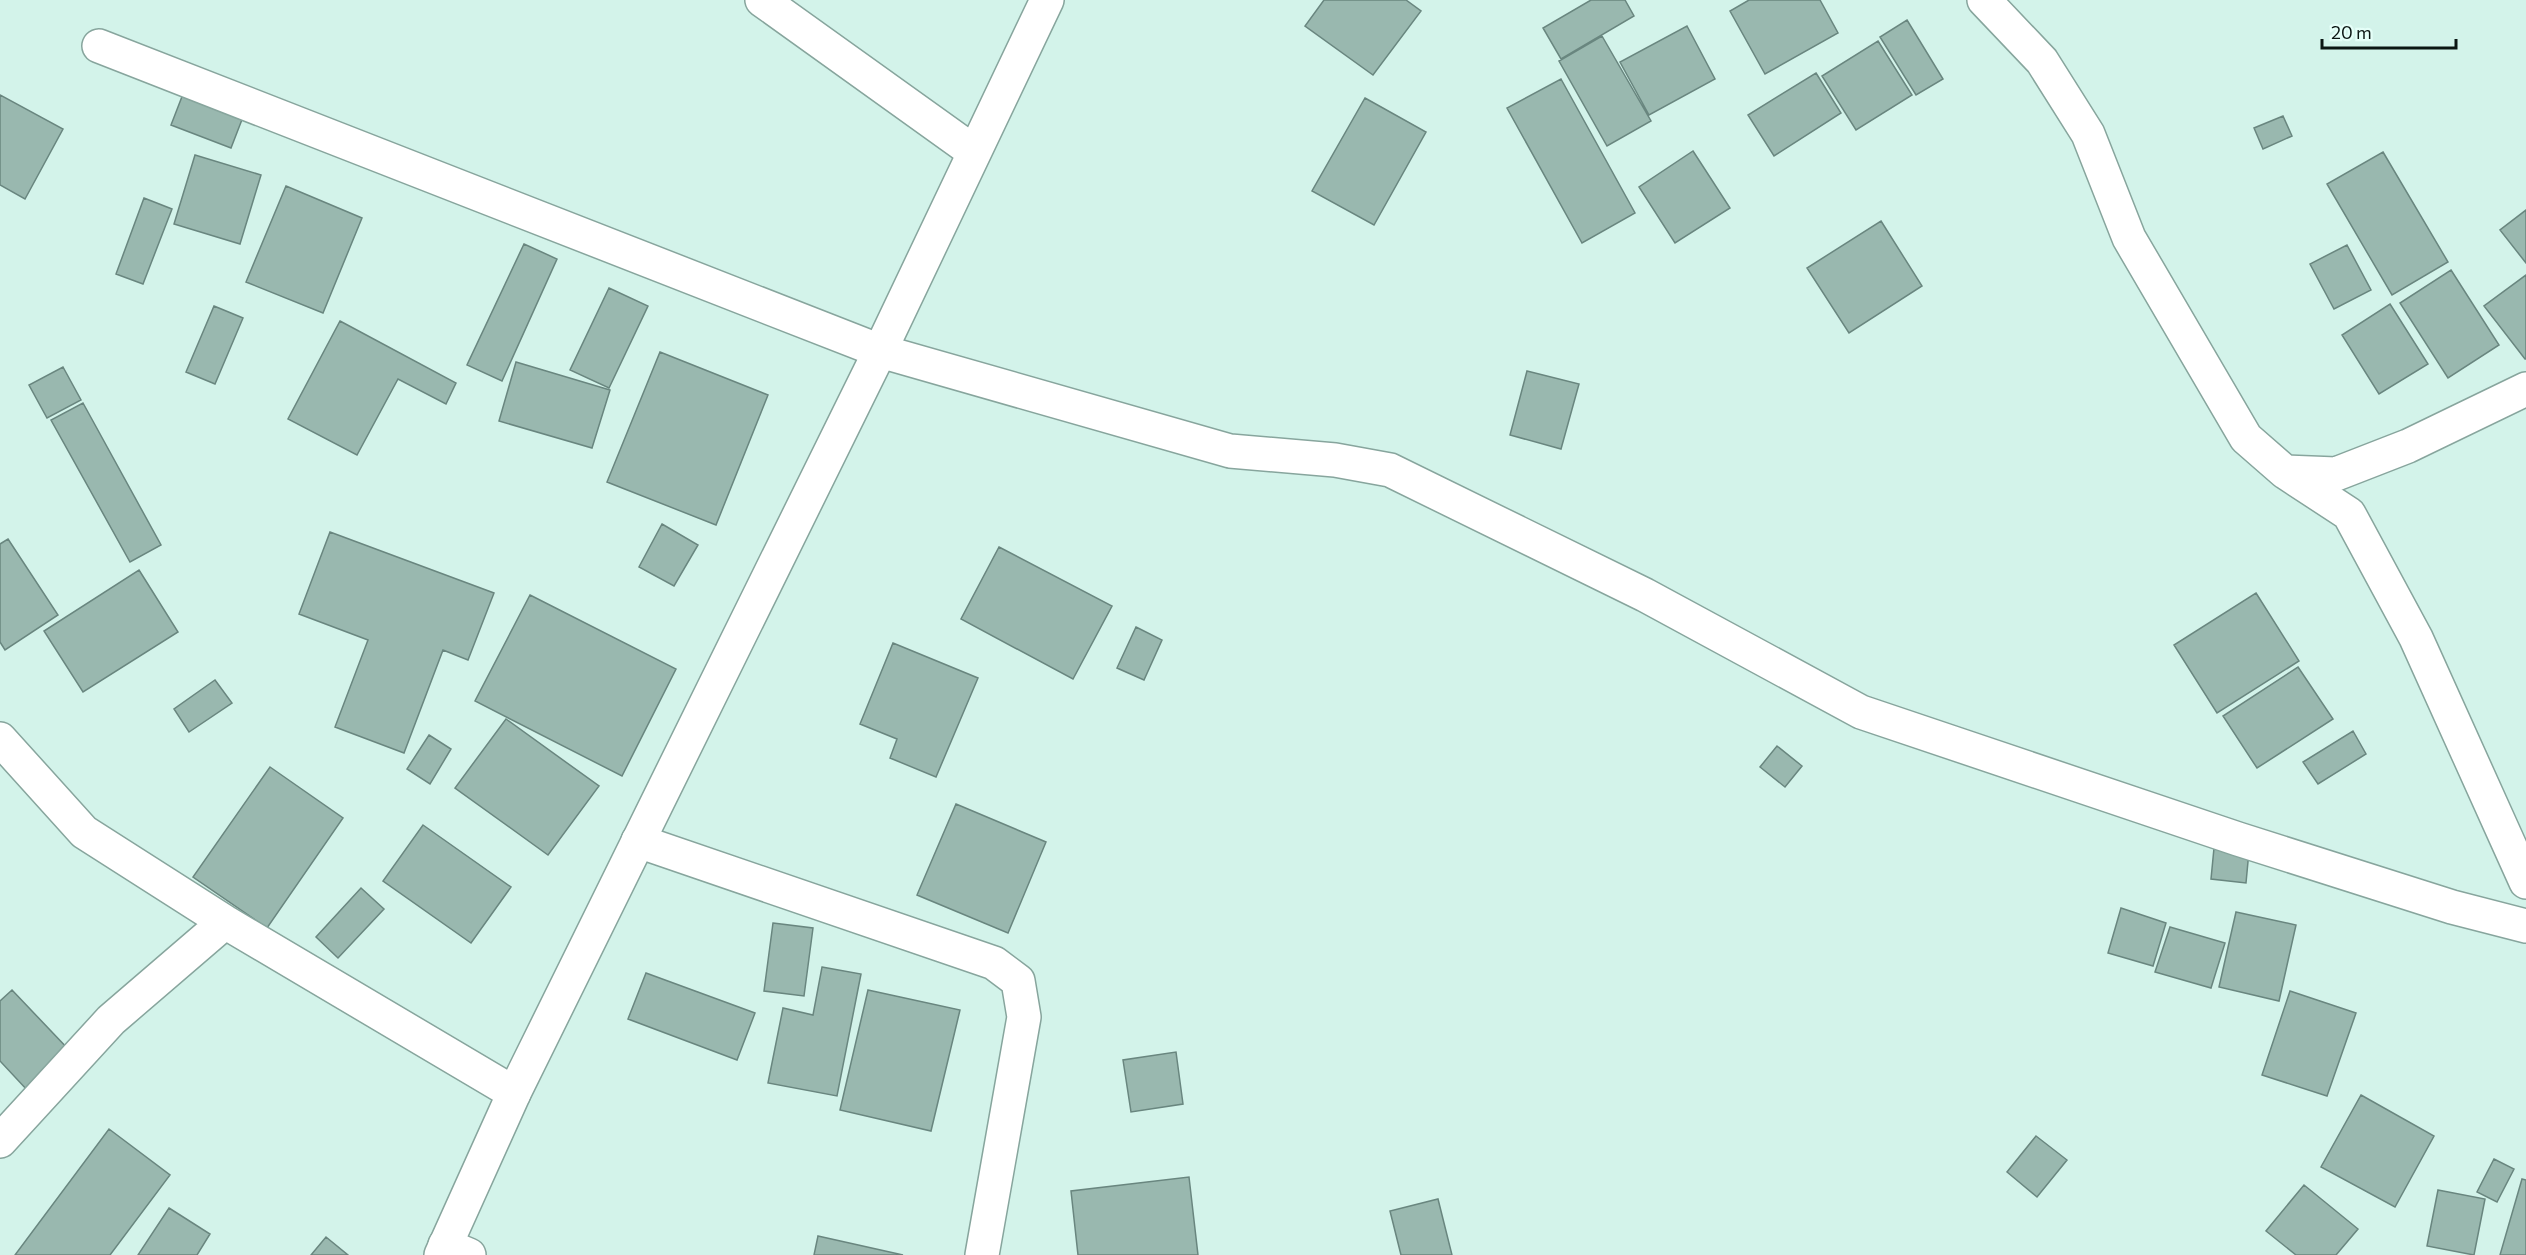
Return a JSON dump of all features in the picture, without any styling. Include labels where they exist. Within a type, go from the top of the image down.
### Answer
[{"type":"street","points":[[762,0],[974,152]]},
{"type":"street","points":[[452,1252],[514,1093],[880,351],[1047,0]]},
{"type":"street","points":[[1984,0],[2048,70],[2088,134],[2129,238],[2246,438],[2285,472],[2349,514],[2416,639],[2526,882]]},
{"type":"street","points":[[99,46],[880,351],[1230,451],[1335,460],[1390,470],[1645,595],[1861,712],[2238,839],[2452,907],[2526,926]]},
{"type":"street","points":[[2285,472],[2336,474],[2408,446],[2526,389]]},
{"type":"street","points":[[0,739],[84,832],[225,922],[514,1093]]},
{"type":"street","points":[[638,841],[994,963],[1017,981],[1024,1017],[982,1255]]},
{"type":"street","points":[[0,1141],[111,1020],[225,922]]},
{"type":"building","points":[[1324,0],[1406,0],[1421,11],[1373,75],[1305,26]]},
{"type":"building","points":[[1591,0],[1625,0],[1634,16],[1561,59],[1543,28]]},
{"type":"building","points":[[1749,0],[1820,0],[1838,33],[1765,74],[1730,11]]},
{"type":"building","points":[[1907,20],[1943,79],[1916,95],[1880,37]]},
{"type":"building","points":[[1687,26],[1715,79],[1649,115],[1620,62]]},
{"type":"building","points":[[1602,36],[1651,121],[1607,146],[1559,61]]},
{"type":"building","points":[[1878,41],[1912,95],[1856,130],[1822,76]]},
{"type":"building","points":[[1816,73],[1841,113],[1774,156],[1748,115]]},
{"type":"building","points":[[1561,79],[1635,213],[1582,243],[1507,108]]},
{"type":"building","points":[[183,94],[243,117],[231,148],[171,125]]},
{"type":"building","points":[[0,95],[63,129],[25,199],[0,185]]},
{"type":"building","points":[[1365,98],[1426,132],[1374,225],[1312,191]]},
{"type":"building","points":[[2283,116],[2292,136],[2263,149],[2254,128]]},
{"type":"building","points":[[1693,151],[1730,208],[1675,243],[1639,187]]},
{"type":"building","points":[[2383,152],[2448,262],[2392,295],[2327,184]]},
{"type":"building","points":[[195,155],[261,175],[240,244],[174,224]]},
{"type":"building","points":[[286,186],[362,218],[323,313],[246,282]]},
{"type":"building","points":[[144,198],[172,209],[143,284],[116,274]]},
{"type":"building","points":[[2526,210],[2526,263],[2500,230]]},
{"type":"building","points":[[1881,221],[1922,286],[1849,333],[1807,268]]},
{"type":"building","points":[[524,244],[557,259],[502,381],[467,365]]},
{"type":"building","points":[[2347,245],[2371,290],[2334,309],[2310,264]]},
{"type":"building","points":[[2451,270],[2499,345],[2448,378],[2400,303]]},
{"type":"building","points":[[2526,275],[2526,359],[2525,359],[2484,306]]},
{"type":"building","points":[[609,288],[648,306],[609,388],[570,370]]},
{"type":"building","points":[[2390,304],[2428,364],[2379,394],[2342,335]]},
{"type":"building","points":[[214,306],[243,318],[215,384],[186,372]]},
{"type":"building","points":[[340,321],[456,383],[446,404],[398,379],[357,455],[288,419]]},
{"type":"building","points":[[660,352],[768,395],[716,525],[607,482]]},
{"type":"building","points":[[516,362],[610,390],[592,448],[499,421]]},
{"type":"building","points":[[63,367],[81,400],[47,418],[29,385]]},
{"type":"building","points":[[1527,371],[1579,384],[1561,449],[1510,435]]},
{"type":"building","points":[[83,403],[161,545],[130,562],[51,420]]},
{"type":"building","points":[[662,524],[698,545],[674,586],[639,567]]},
{"type":"building","points":[[330,532],[494,593],[468,660],[443,650],[404,753],[335,727],[368,640],[299,614]]},
{"type":"building","points":[[8,539],[58,615],[5,650],[0,642],[0,544]]},
{"type":"building","points":[[999,547],[1112,606],[1073,679],[961,619]]},
{"type":"building","points":[[139,570],[178,632],[83,692],[44,631]]},
{"type":"building","points":[[2256,593],[2299,661],[2217,713],[2174,645]]},
{"type":"building","points":[[530,595],[676,669],[622,776],[475,701]]},
{"type":"building","points":[[1136,627],[1162,640],[1144,680],[1117,668]]},
{"type":"building","points":[[893,643],[978,678],[936,777],[890,758],[897,739],[860,724]]},
{"type":"building","points":[[2298,667],[2333,719],[2257,768],[2223,716]]},
{"type":"building","points":[[215,680],[232,703],[189,732],[174,709]]},
{"type":"building","points":[[506,719],[599,786],[548,855],[455,788]]},
{"type":"building","points":[[2353,731],[2366,754],[2318,784],[2303,762]]},
{"type":"building","points":[[429,735],[451,749],[430,784],[407,769]]},
{"type":"building","points":[[1777,746],[1802,766],[1785,787],[1760,767]]},
{"type":"building","points":[[270,767],[343,818],[267,928],[193,877]]},
{"type":"building","points":[[956,804],[1046,842],[1008,933],[917,895]]},
{"type":"building","points":[[423,825],[511,887],[471,943],[383,881]]},
{"type":"building","points":[[2214,848],[2249,851],[2246,883],[2211,879]]},
{"type":"building","points":[[361,888],[384,909],[338,958],[316,937]]},
{"type":"building","points":[[2121,908],[2166,923],[2153,966],[2108,953]]},
{"type":"building","points":[[2236,912],[2296,925],[2279,1001],[2219,987]]},
{"type":"building","points":[[773,923],[813,928],[804,996],[764,991]]},
{"type":"building","points":[[2170,927],[2225,943],[2211,988],[2155,972]]},
{"type":"building","points":[[822,967],[861,974],[837,1096],[768,1083],[783,1008],[813,1015]]},
{"type":"building","points":[[646,973],[755,1013],[737,1060],[628,1019]]},
{"type":"building","points":[[12,990],[70,1051],[28,1091],[0,1061],[0,1001]]},
{"type":"building","points":[[868,990],[960,1010],[931,1131],[840,1110]]},
{"type":"building","points":[[2290,991],[2356,1013],[2327,1096],[2262,1075]]},
{"type":"building","points":[[1176,1052],[1183,1104],[1131,1112],[1123,1060]]},
{"type":"building","points":[[2361,1095],[2434,1136],[2395,1207],[2321,1167]]},
{"type":"building","points":[[109,1129],[170,1175],[110,1255],[15,1255]]},
{"type":"building","points":[[2036,1136],[2067,1160],[2037,1197],[2007,1172]]},
{"type":"building","points":[[2494,1159],[2514,1169],[2497,1202],[2477,1192]]},
{"type":"building","points":[[1189,1177],[1198,1255],[1078,1255],[1071,1191]]},
{"type":"building","points":[[2522,1179],[2526,1180],[2526,1255],[2500,1255]]},
{"type":"building","points":[[2304,1185],[2358,1229],[2336,1255],[2296,1255],[2266,1231]]},
{"type":"building","points":[[2438,1190],[2485,1199],[2474,1255],[2427,1246]]},
{"type":"building","points":[[1438,1199],[1452,1255],[1401,1255],[1390,1211]]},
{"type":"building","points":[[169,1208],[210,1234],[197,1255],[138,1255]]},
{"type":"building","points":[[818,1236],[903,1255],[814,1255]]},
{"type":"building","points":[[326,1237],[348,1255],[311,1255]]}]
